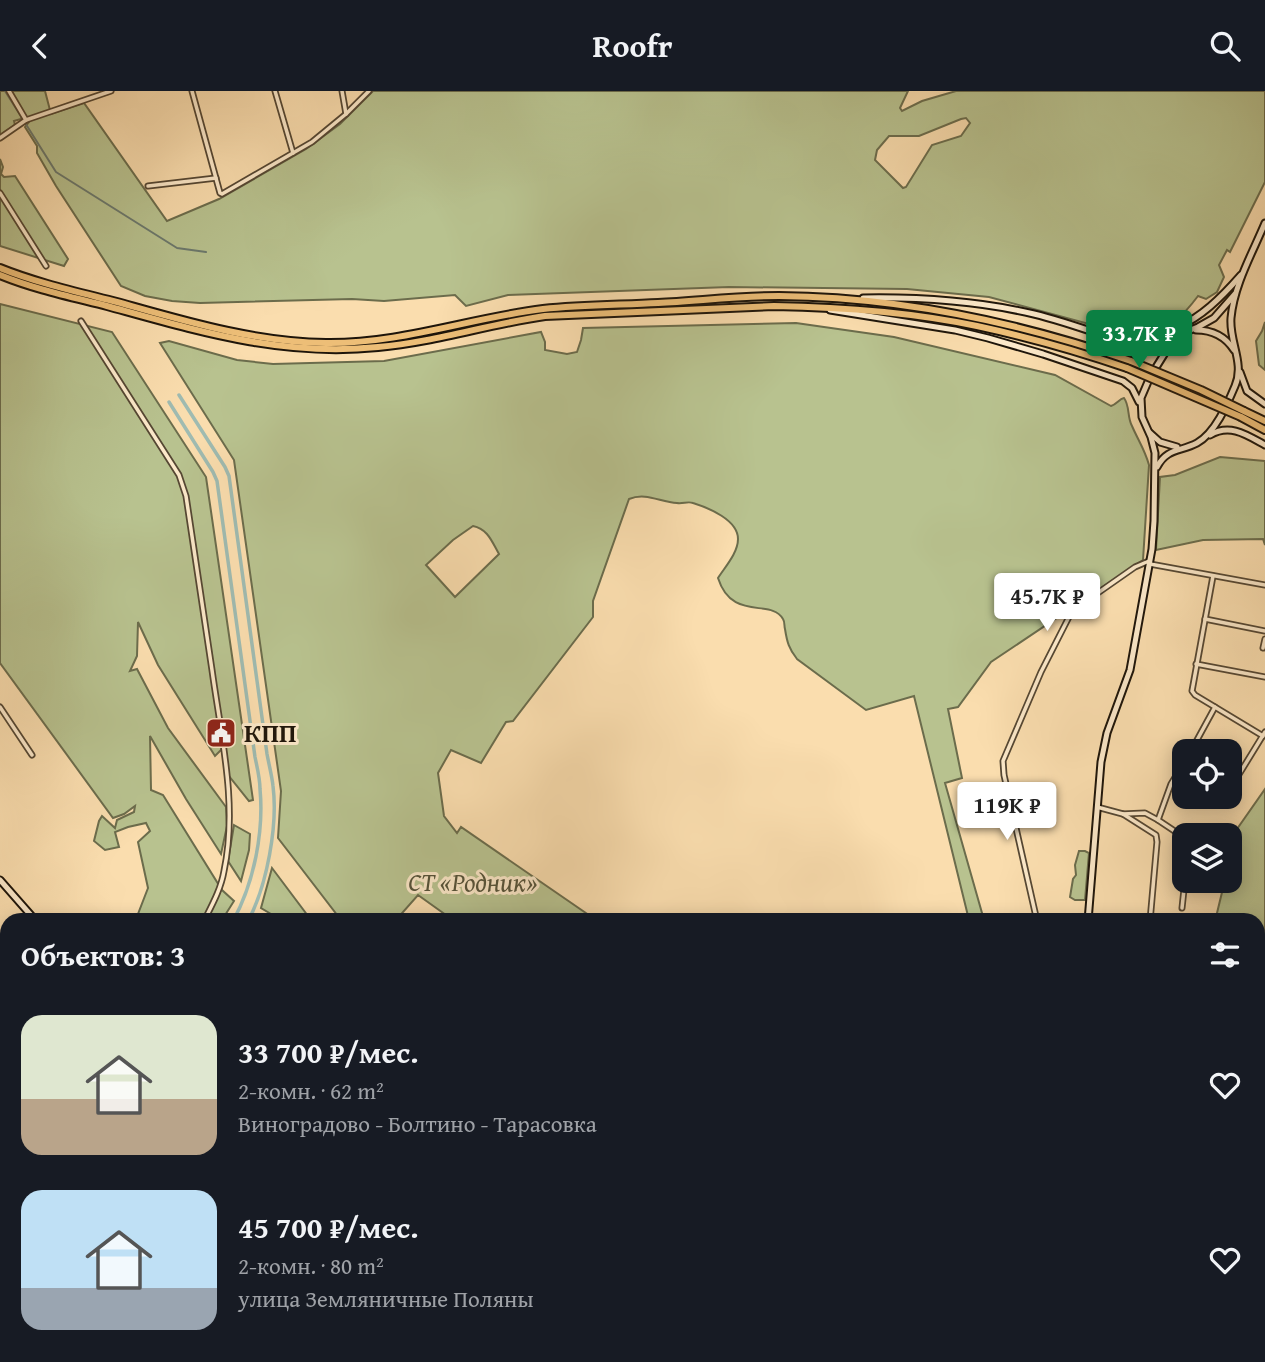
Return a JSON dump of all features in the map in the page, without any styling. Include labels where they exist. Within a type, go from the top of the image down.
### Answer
[{"type":"main road","points":[[1265,223],[1235,295],[1230,326],[1241,377],[1247,391],[1265,404]]},
{"type":"main road","points":[[0,268],[234,333],[286,341],[327,343],[377,341],[544,309],[778,296],[911,307],[977,318],[1091,348],[1212,395],[1265,430]]},
{"type":"main road","points":[[1080,327],[1123,335],[1154,334],[1177,328],[1199,317],[1216,303],[1245,270]]},
{"type":"main road","points":[[0,275],[233,339],[286,347],[330,350],[379,347],[545,316],[803,306],[876,311],[974,325],[1129,365]]},
{"type":"main road","points":[[832,299],[896,298],[981,304],[1035,314],[1152,349],[1214,318],[1235,295]]},
{"type":"main road","points":[[803,306],[955,330],[1043,354],[1124,381],[1132,388],[1143,421],[1154,437],[1168,445],[1187,447]]},
{"type":"main road","points":[[1189,330],[1215,333],[1229,342],[1237,355]]},
{"type":"main road","points":[[1140,407],[1150,377],[1173,340]]},
{"type":"main road","points":[[1198,442],[1211,430],[1220,415],[1236,385],[1239,369]]},
{"type":"main road","points":[[1243,414],[1265,421]]},
{"type":"main road","points":[[1155,473],[1157,465],[1167,454],[1223,429],[1240,432],[1265,445]]},
{"type":"main road","points":[[1089,913],[1104,749],[1111,721],[1130,670],[1151,562],[1155,473],[1154,453],[1148,430]]},
{"type":"main road","points":[[0,880],[29,913]]},
{"type":"street","points":[[9,91],[28,119]]},
{"type":"street","points":[[0,138],[28,119],[111,91]]},
{"type":"street","points":[[192,91],[222,194],[312,142],[369,91]]},
{"type":"street","points":[[275,91],[293,153]]},
{"type":"street","points":[[342,91],[346,114]]},
{"type":"street","points":[[148,186],[216,178]]},
{"type":"street","points":[[0,193],[46,266]]},
{"type":"street","points":[[81,321],[179,475],[186,496],[230,806],[224,872],[208,913]]},
{"type":"street","points":[[1035,913],[1003,761],[1041,672],[1072,611],[1135,567],[1151,562],[1265,585]]},
{"type":"street","points":[[1213,576],[1192,691],[1264,734],[1242,770]]},
{"type":"street","points":[[1205,619],[1265,631]]},
{"type":"street","points":[[1263,648],[1265,639]]},
{"type":"street","points":[[1196,664],[1265,677]]},
{"type":"street","points":[[0,707],[32,755]]},
{"type":"street","points":[[1198,739],[1215,707]]},
{"type":"street","points":[[1158,820],[1172,783]]},
{"type":"street","points":[[1097,807],[1130,815],[1139,812],[1172,829]]},
{"type":"street","points":[[1123,814],[1156,835],[1151,913]]},
{"type":"street","points":[[1182,908],[1184,893]]},
{"type":"green space","points":[[0,91],[7,91],[22,116],[14,121],[15,125],[0,135]]},
{"type":"green space","points":[[10,91],[45,91],[51,114],[84,103],[167,221],[219,199],[306,149],[340,124],[373,91],[908,91],[900,108],[902,111],[922,101],[956,91],[1265,91],[1265,182],[1230,252],[1227,250],[1219,265],[1224,277],[1217,292],[1206,299],[1198,296],[1176,320],[1153,329],[1100,327],[989,297],[907,289],[729,287],[508,295],[466,306],[455,295],[384,301],[352,299],[200,303],[145,296],[121,286],[37,153],[37,146],[25,127],[29,122]],"holes":[[[966,118],[970,123],[961,136],[932,145],[906,187],[903,188],[875,160],[877,150],[889,136],[919,136]]]},
{"type":"green space","points":[[0,159],[3,167],[1,174],[4,177],[15,176],[68,259],[64,266],[0,246]]},
{"type":"green space","points":[[0,304],[112,332],[206,477],[253,800],[249,801],[229,776],[225,746],[215,756],[158,665],[138,622],[137,656],[130,671],[137,669],[168,728],[226,807],[227,826],[221,854],[150,736],[151,790],[163,795],[222,890],[234,901],[226,913],[138,913],[148,888],[138,842],[150,831],[146,823],[115,832],[119,847],[105,850],[94,841],[102,816],[115,828],[117,820],[134,812],[135,806],[113,818],[0,663]]},
{"type":"green space","points":[[1265,322],[1265,370],[1259,365],[1256,341]]},
{"type":"green space","name":"СТ «Родник»","points":[[796,323],[894,337],[1055,375],[1111,406],[1124,398],[1130,423],[1149,465],[1143,560],[991,662],[958,707],[948,709],[962,778],[945,783],[982,913],[967,913],[914,696],[866,710],[797,659],[789,645],[784,620],[777,613],[742,605],[724,592],[718,578],[736,549],[738,539],[733,526],[722,516],[700,505],[647,497],[629,499],[593,601],[593,617],[513,721],[506,722],[481,763],[451,750],[438,773],[444,816],[457,833],[461,827],[586,913],[443,913],[418,895],[402,913],[336,913],[278,838],[281,791],[234,460],[160,343],[169,341],[237,360],[273,364],[384,361],[541,332],[545,350],[567,354],[577,352],[583,328]],"holes":[[[473,526],[482,530],[499,554],[455,597],[426,565]]]},
{"type":"green space","points":[[1220,457],[1265,461],[1265,545],[1263,539],[1203,540],[1156,550],[1160,477],[1175,475]]},
{"type":"green space","points":[[1265,789],[1265,913],[1217,913],[1222,893],[1242,893],[1241,823]]},
{"type":"green space","points":[[234,825],[250,834],[241,881],[228,861]]},
{"type":"green space","points":[[1079,851],[1089,853],[1085,900],[1070,897]]},
{"type":"green space","points":[[272,868],[306,913],[269,913],[261,908]]},
{"type":"waterway","points":[[5,91],[56,172],[177,248],[206,252]]},
{"type":"waterway","points":[[179,395],[229,476],[273,782],[274,819],[270,855],[252,913]]},
{"type":"waterway","points":[[169,402],[217,481],[260,781],[259,840],[252,874],[237,913]]},
{"type":"place","name":"КПП","points":[[221,733]]}]
